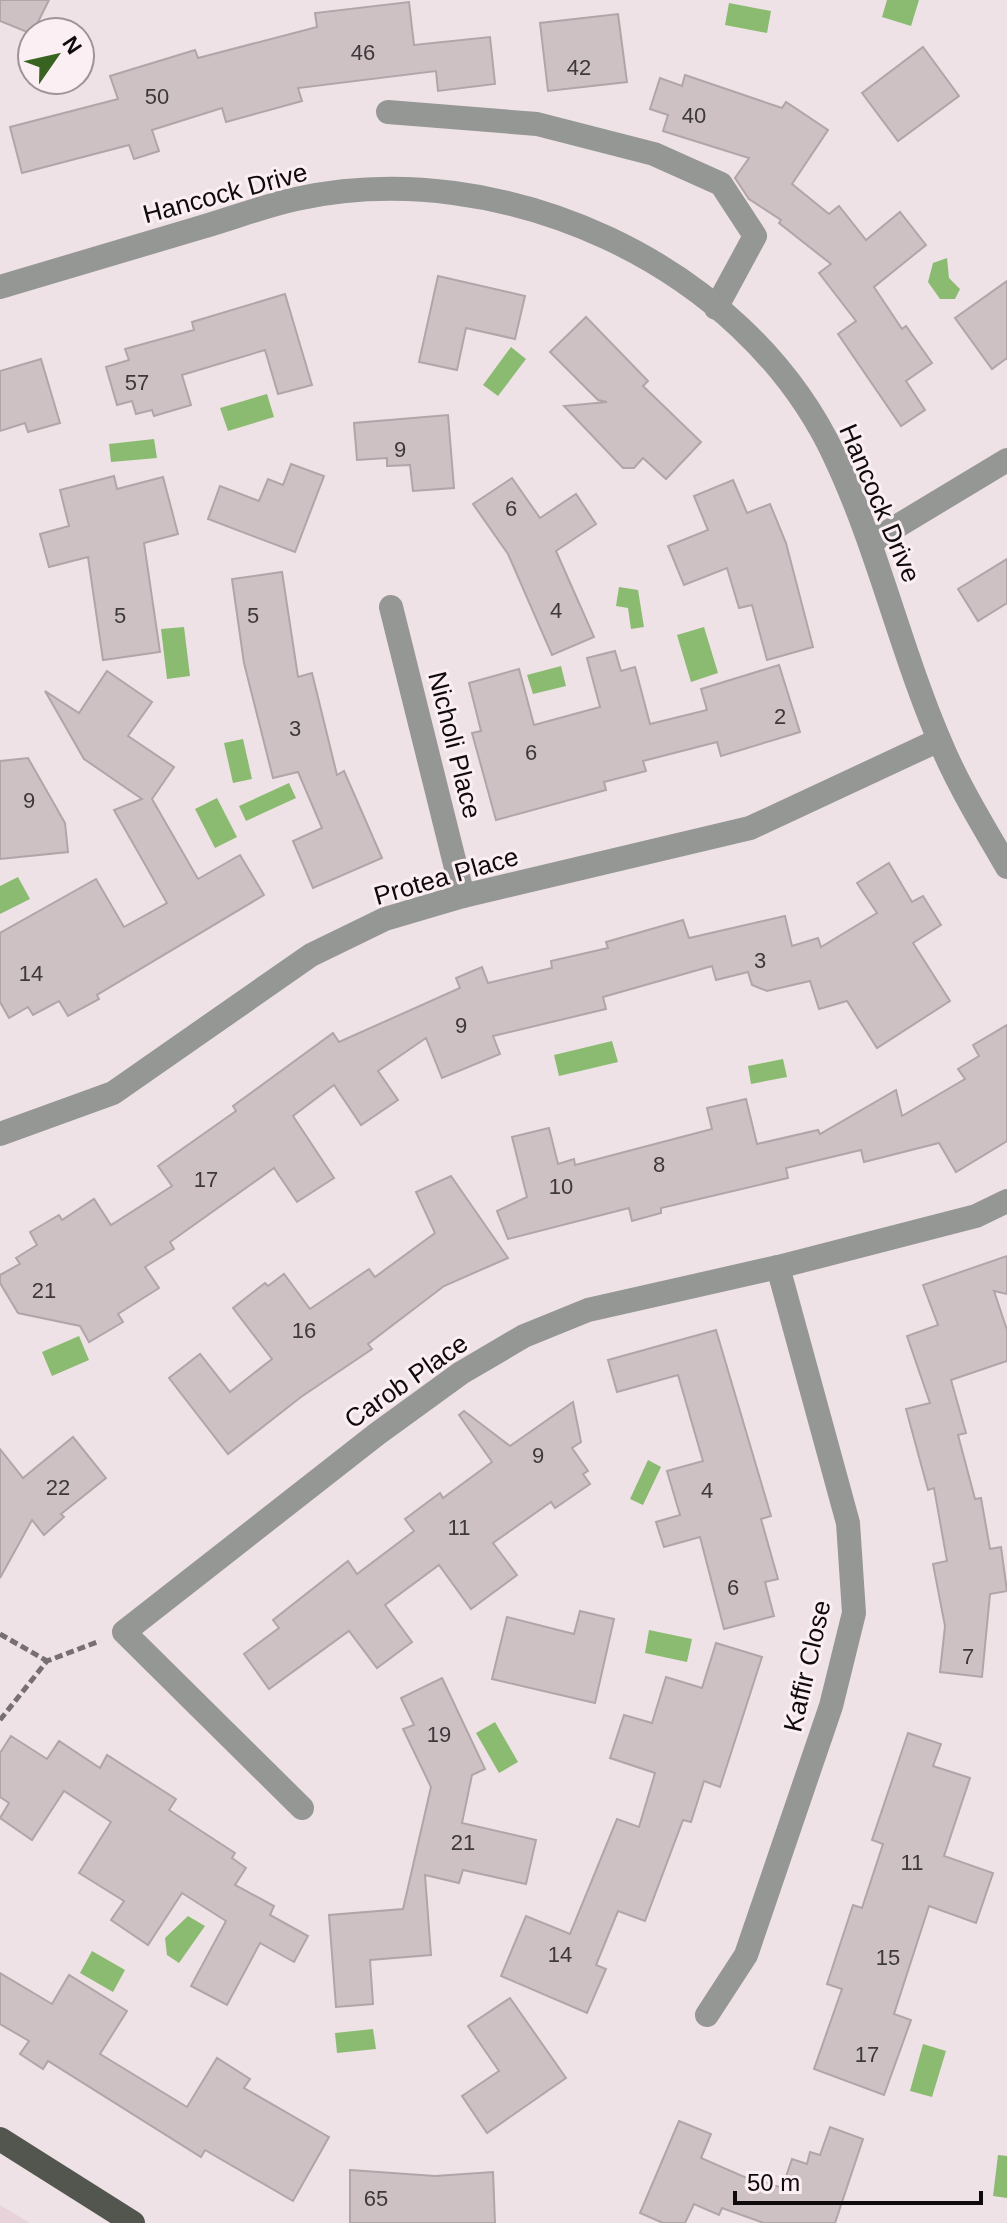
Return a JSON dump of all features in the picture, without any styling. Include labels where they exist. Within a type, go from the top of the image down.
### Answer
[{"type":"main road","points":[[0,2139],[133,2223]]},
{"type":"street","points":[[388,112],[537,124],[654,154],[721,184],[755,236],[716,308]]},
{"type":"street","name":"Hancock Drive","points":[[0,287],[297,199],[377,190],[449,193],[530,208],[602,234],[670,273],[716,308],[790,384],[832,451],[871,542],[939,740],[1007,867]]},
{"type":"street","points":[[871,542],[1007,460]]},
{"type":"street","name":"Nicholi Place","points":[[391,607],[463,896]]},
{"type":"street","name":"Protea Place","points":[[0,1134],[113,1093],[311,955],[385,919],[463,896],[750,828],[939,740]]},
{"type":"street","name":"Carob Place","points":[[124,1632],[377,1434],[461,1373],[524,1336],[588,1310],[778,1267],[976,1216],[1007,1201]]},
{"type":"street","name":"Kaffir Close","points":[[707,2015],[746,1955],[831,1706],[854,1613],[848,1523],[778,1267]]},
{"type":"street","points":[[124,1632],[302,1808]]},
{"type":"path","points":[[0,1720],[47,1661],[124,1632]]},
{"type":"path","points":[[0,1634],[47,1661]]},
{"type":"shaded area","points":[[887,0],[919,0],[911,26],[882,17]]},
{"type":"shaded area","points":[[729,3],[771,11],[767,33],[725,25]]},
{"type":"shaded area","points":[[947,258],[949,278],[960,289],[955,299],[940,299],[928,282],[933,263]]},
{"type":"shaded area","points":[[511,347],[526,359],[498,396],[483,385]]},
{"type":"shaded area","points":[[267,394],[274,417],[228,431],[220,408]]},
{"type":"shaded area","points":[[154,439],[157,458],[111,462],[109,444]]},
{"type":"shaded area","points":[[619,587],[638,590],[644,627],[631,629],[628,608],[616,606]]},
{"type":"shaded area","points":[[184,627],[190,676],[167,679],[161,629]]},
{"type":"shaded area","points":[[704,627],[718,673],[691,682],[677,635]]},
{"type":"shaded area","points":[[561,666],[566,686],[533,694],[527,675]]},
{"type":"shaded area","points":[[243,739],[252,779],[233,783],[224,743]]},
{"type":"shaded area","points":[[289,783],[296,798],[246,821],[239,806]]},
{"type":"shaded area","points":[[217,798],[237,837],[215,848],[195,809]]},
{"type":"shaded area","points":[[18,877],[30,899],[0,914],[0,886]]},
{"type":"shaded area","points":[[612,1041],[618,1062],[559,1076],[554,1055]]},
{"type":"shaded area","points":[[783,1059],[787,1077],[751,1084],[748,1066]]},
{"type":"shaded area","points":[[79,1336],[89,1360],[52,1376],[42,1352]]},
{"type":"shaded area","points":[[648,1460],[661,1467],[643,1505],[630,1499]]},
{"type":"shaded area","points":[[649,1630],[692,1639],[687,1662],[645,1653]]},
{"type":"shaded area","points":[[495,1722],[518,1762],[499,1773],[476,1733]]},
{"type":"shaded area","points":[[188,1916],[205,1926],[179,1963],[167,1955],[165,1938]]},
{"type":"shaded area","points":[[92,1951],[125,1970],[113,1992],[80,1973]]},
{"type":"shaded area","points":[[373,2029],[376,2049],[337,2053],[335,2033]]},
{"type":"shaded area","points":[[923,2044],[946,2051],[932,2097],[910,2091]]},
{"type":"shaded area","points":[[998,2155],[1007,2156],[1007,2198],[993,2196]]},
{"type":"shaded area","points":[[0,2205],[30,2223],[0,2223]]},
{"type":"building","points":[[0,0],[49,0],[41,16],[16,16],[16,28],[0,21]]},
{"type":"building","points":[[409,2],[414,45],[490,37],[495,84],[438,91],[436,71],[298,88],[302,101],[226,122],[222,108],[152,130],[159,151],[134,159],[129,145],[22,173],[10,127],[118,99],[110,76],[195,50],[198,58],[317,27],[315,13]]},
{"type":"building","points":[[618,14],[627,82],[548,91],[540,23]]},
{"type":"building","points":[[923,47],[959,96],[898,141],[862,93]]},
{"type":"building","points":[[685,75],[782,108],[786,102],[828,130],[792,184],[829,214],[839,206],[866,240],[900,212],[926,245],[874,287],[902,329],[906,326],[932,363],[906,381],[925,410],[901,426],[838,334],[856,321],[819,273],[831,264],[779,223],[781,220],[749,199],[735,178],[749,158],[663,131],[668,115],[650,109],[660,78],[682,86]]},
{"type":"building","points":[[438,276],[525,296],[515,339],[466,328],[457,370],[419,362]]},
{"type":"building","points":[[1007,281],[1007,358],[992,369],[955,318]]},
{"type":"building","points":[[285,294],[312,385],[278,394],[265,350],[182,375],[191,405],[154,416],[152,410],[136,414],[132,401],[117,405],[106,367],[129,360],[125,349],[194,330],[192,322]]},
{"type":"building","points":[[586,317],[648,381],[643,386],[701,442],[666,479],[643,458],[634,468],[623,468],[564,406],[607,402],[598,400],[550,352]]},
{"type":"building","points":[[41,359],[60,423],[28,432],[25,423],[0,431],[0,371]]},
{"type":"building","points":[[448,415],[454,488],[413,491],[410,465],[387,466],[387,458],[357,460],[354,423]]},
{"type":"building","points":[[291,464],[324,476],[295,552],[208,519],[220,486],[259,501],[268,479],[283,485]]},
{"type":"building","points":[[114,476],[117,489],[163,477],[178,534],[144,543],[160,652],[103,660],[88,557],[49,567],[40,534],[69,526],[60,490]]},
{"type":"building","points":[[512,478],[540,518],[576,494],[596,524],[556,551],[594,637],[552,655],[508,554],[473,504]]},
{"type":"building","points":[[733,480],[747,513],[770,504],[786,543],[813,647],[767,660],[752,605],[739,608],[727,568],[684,585],[668,546],[708,530],[694,496]]},
{"type":"building","points":[[1007,559],[1007,603],[978,621],[958,589]]},
{"type":"building","points":[[282,572],[298,677],[312,673],[337,775],[344,771],[382,858],[313,888],[293,841],[322,828],[298,772],[273,778],[244,663],[232,579]]},
{"type":"building","points":[[615,651],[621,671],[635,667],[650,724],[707,710],[701,689],[779,665],[800,732],[721,756],[717,742],[643,761],[646,771],[604,782],[606,790],[496,820],[472,733],[481,731],[469,683],[519,669],[534,725],[600,707],[587,658]]},
{"type":"building","points":[[107,671],[152,702],[128,736],[174,767],[152,799],[198,879],[240,855],[264,895],[97,995],[99,999],[68,1016],[59,1001],[33,1015],[28,1007],[9,1018],[0,1002],[0,933],[96,879],[124,927],[167,903],[114,810],[142,799],[84,759],[45,691],[79,713]]},
{"type":"building","points":[[28,758],[65,823],[68,852],[0,859],[0,761]]},
{"type":"building","points":[[889,863],[912,902],[923,896],[941,925],[913,943],[950,1001],[877,1048],[847,1001],[819,1009],[810,981],[767,991],[752,985],[748,972],[716,980],[712,966],[603,997],[606,1009],[493,1036],[500,1054],[442,1078],[426,1038],[378,1071],[398,1100],[361,1125],[334,1085],[293,1116],[334,1178],[297,1202],[274,1168],[170,1242],[174,1249],[145,1267],[159,1288],[118,1314],[123,1322],[89,1342],[80,1326],[18,1313],[0,1283],[0,1275],[20,1264],[16,1258],[37,1245],[30,1232],[59,1215],[62,1220],[94,1199],[111,1225],[172,1186],[158,1166],[236,1111],[233,1106],[333,1033],[339,1042],[460,988],[456,978],[482,967],[488,983],[552,968],[551,961],[608,948],[606,942],[683,920],[689,938],[785,916],[792,946],[818,938],[821,947],[877,913],[857,883]]},
{"type":"building","points":[[1007,1025],[1007,1141],[956,1172],[939,1143],[864,1162],[861,1150],[786,1168],[788,1178],[661,1208],[661,1213],[632,1221],[629,1208],[508,1239],[497,1211],[527,1197],[512,1137],[549,1128],[558,1164],[574,1159],[575,1165],[712,1129],[707,1108],[746,1099],[757,1144],[818,1130],[820,1134],[896,1090],[902,1116],[965,1079],[958,1069],[979,1056],[973,1045]]},
{"type":"building","points":[[451,1176],[508,1258],[444,1286],[368,1344],[372,1349],[301,1397],[228,1454],[169,1378],[200,1354],[230,1392],[272,1359],[233,1308],[265,1283],[268,1286],[284,1274],[310,1309],[369,1269],[375,1277],[435,1233],[416,1192]]},
{"type":"building","points":[[1007,1256],[1007,1294],[994,1291],[1007,1330],[1007,1361],[951,1380],[966,1433],[958,1435],[975,1499],[981,1498],[990,1549],[1001,1547],[1007,1591],[990,1594],[982,1677],[940,1672],[945,1626],[933,1564],[947,1561],[934,1488],[928,1490],[906,1409],[930,1403],[907,1336],[938,1325],[923,1285]]},
{"type":"building","points":[[716,1330],[771,1516],[761,1519],[778,1579],[765,1582],[774,1616],[724,1629],[700,1537],[664,1547],[656,1522],[680,1515],[667,1471],[703,1461],[678,1375],[617,1392],[608,1360]]},
{"type":"building","points":[[573,1402],[581,1442],[572,1448],[588,1471],[583,1474],[590,1484],[555,1508],[551,1502],[493,1543],[517,1575],[471,1609],[439,1565],[385,1605],[412,1642],[377,1668],[349,1631],[269,1689],[244,1654],[279,1628],[273,1620],[348,1561],[357,1574],[414,1531],[405,1519],[440,1493],[443,1498],[492,1462],[459,1415],[464,1411],[510,1446]]},
{"type":"building","points":[[73,1437],[106,1478],[61,1514],[64,1517],[44,1535],[32,1520],[0,1578],[0,1449],[23,1478]]},
{"type":"building","points":[[580,1611],[614,1619],[595,1703],[492,1679],[507,1617],[574,1634]]},
{"type":"building","points":[[716,1643],[762,1657],[720,1787],[704,1781],[691,1822],[683,1820],[645,1921],[618,1911],[596,1965],[606,1969],[587,2013],[501,1976],[526,1916],[570,1934],[617,1819],[639,1827],[655,1773],[610,1758],[624,1715],[652,1723],[666,1677],[702,1688]]},
{"type":"building","points":[[442,1678],[485,1769],[472,1775],[462,1823],[536,1840],[526,1884],[463,1870],[459,1883],[425,1875],[431,1955],[370,1960],[373,2004],[336,2007],[329,1915],[403,1909],[431,1787],[403,1729],[414,1725],[401,1698]]},
{"type":"building","points":[[908,1733],[941,1744],[933,1766],[970,1778],[944,1856],[993,1873],[976,1923],[929,1906],[894,2014],[911,2020],[884,2095],[814,2069],[842,1989],[827,1984],[853,1905],[862,1908],[883,1844],[872,1840]]},
{"type":"building","points":[[11,1736],[47,1759],[59,1741],[100,1768],[107,1755],[176,1799],[169,1810],[235,1853],[232,1858],[246,1868],[235,1885],[274,1906],[270,1915],[308,1936],[294,1962],[260,1943],[227,2005],[191,1986],[226,1921],[182,1893],[148,1945],[111,1920],[124,1901],[79,1873],[111,1822],[64,1791],[32,1840],[0,1818],[9,1803],[0,1797],[0,1753]]},
{"type":"building","points":[[0,1973],[52,2004],[69,1975],[127,2011],[100,2054],[187,2107],[217,2058],[250,2079],[244,2088],[329,2137],[293,2201],[205,2150],[201,2157],[48,2061],[43,2069],[20,2054],[29,2041],[0,2024]]},
{"type":"building","points":[[510,1998],[566,2078],[487,2133],[462,2096],[499,2071],[468,2026]]},
{"type":"building","points":[[679,2121],[711,2134],[701,2158],[758,2183],[759,2180],[782,2188],[792,2159],[807,2164],[810,2152],[820,2155],[830,2127],[863,2139],[835,2223],[764,2223],[722,2208],[719,2215],[694,2204],[685,2223],[663,2223],[640,2213]]},
{"type":"building","points":[[350,2170],[435,2176],[493,2172],[495,2223],[350,2223]]}]
